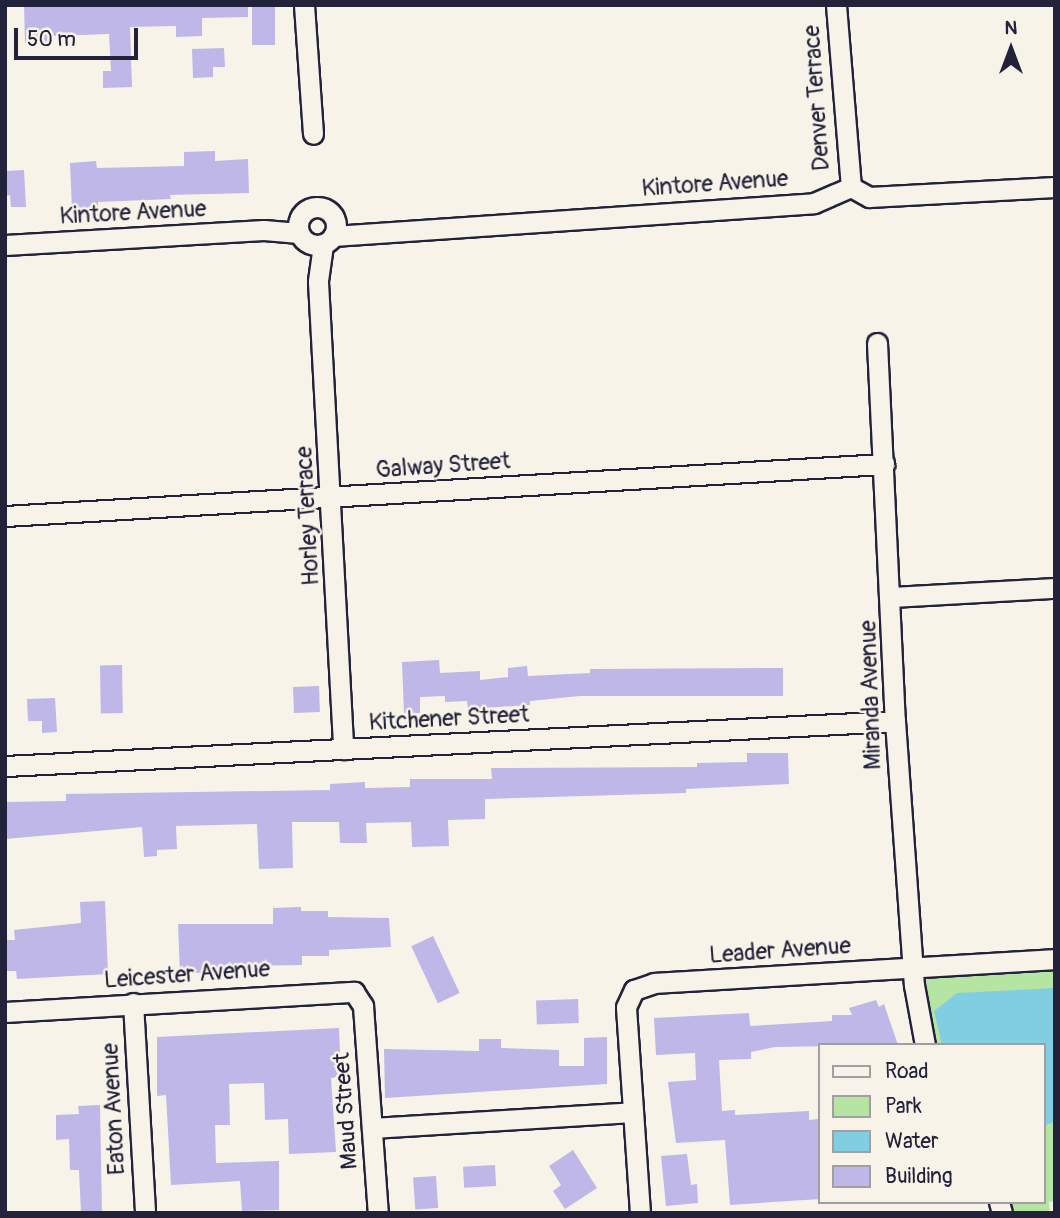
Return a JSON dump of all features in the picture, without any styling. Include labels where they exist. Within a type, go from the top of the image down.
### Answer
[{"type":"street","points":[[304,5],[313,134]]},
{"type":"street","name":"Denver Terrace","points":[[836,5],[851,187]]},
{"type":"street","points":[[851,187],[870,197],[1055,187]]},
{"type":"street","name":"Kintore Avenue","points":[[5,245],[264,230],[316,234],[814,202],[851,187]]},
{"type":"street","name":"Horley Terrace","points":[[316,234],[332,498],[343,749]]},
{"type":"street","name":"Miranda Avenue","points":[[877,343],[892,597],[895,721],[913,968],[925,1043]]},
{"type":"street","name":"Galway Street","points":[[5,516],[884,464]]},
{"type":"street","points":[[892,597],[1055,587]]},
{"type":"street","name":"Kitchener Street","points":[[5,766],[895,721]]},
{"type":"street","name":"Leader Avenue","points":[[640,1213],[626,1007],[634,990],[654,983],[1055,959]]},
{"type":"street","name":"Leicester Avenue","points":[[5,1012],[346,990],[356,993],[363,1006]]},
{"type":"street","name":"Eaton Avenue","points":[[133,1003],[145,1213]]},
{"type":"street","name":"Maud Street","points":[[363,1006],[378,1213]]},
{"type":"street","points":[[373,1128],[632,1112]]},
{"type":"green space","points":[[1055,968],[1055,1201],[1049,1202],[1050,1213],[1010,1213],[1009,1204],[1046,1204],[1046,1043],[935,1043],[924,991],[926,980],[934,975]]},
{"type":"water","points":[[1055,988],[1055,1121],[1046,1125],[1046,1043],[942,1043],[934,1011],[957,993]]},
{"type":"building","points":[[24,5],[248,5],[248,17],[202,18],[202,36],[176,37],[176,26],[130,27],[132,87],[103,88],[103,71],[111,71],[109,34],[53,36],[53,43],[25,43]]},
{"type":"building","points":[[252,5],[275,5],[275,45],[252,45]]},
{"type":"building","points":[[224,48],[225,67],[213,67],[213,77],[193,78],[192,49]]},
{"type":"building","points":[[215,151],[215,161],[248,159],[249,193],[170,195],[171,199],[98,202],[98,209],[72,210],[70,163],[96,161],[97,168],[184,166],[184,152]]},
{"type":"building","points":[[24,170],[26,207],[11,207],[10,195],[5,196],[5,171]]},
{"type":"building","points":[[439,660],[440,673],[480,671],[480,680],[508,677],[508,668],[527,666],[528,676],[590,673],[590,669],[783,668],[783,696],[580,696],[530,701],[530,705],[468,709],[467,701],[445,702],[445,696],[420,697],[420,713],[404,713],[402,662]]},
{"type":"building","points":[[100,665],[122,665],[123,713],[101,713]]},
{"type":"building","points":[[319,686],[320,712],[294,713],[293,687]]},
{"type":"building","points":[[55,698],[57,732],[42,733],[42,721],[28,721],[27,699]]},
{"type":"building","points":[[747,753],[788,753],[789,784],[686,789],[686,793],[485,799],[485,819],[448,820],[449,846],[412,847],[411,822],[366,823],[367,843],[340,843],[339,822],[292,822],[293,868],[259,869],[257,824],[176,826],[177,849],[157,850],[157,856],[144,857],[142,827],[5,839],[7,802],[66,801],[66,794],[330,790],[330,784],[365,782],[365,788],[410,787],[410,779],[492,779],[491,768],[697,767],[697,763],[747,762]]},
{"type":"building","points":[[105,901],[108,974],[17,979],[16,971],[5,971],[5,940],[15,940],[14,930],[81,923],[80,902]]},
{"type":"building","points":[[301,907],[301,911],[328,911],[328,917],[389,918],[391,947],[329,950],[329,956],[302,956],[302,965],[239,966],[240,970],[180,974],[178,924],[273,924],[273,908]]},
{"type":"building","points":[[433,936],[460,993],[438,1003],[411,946]]},
{"type":"building","points":[[578,999],[579,1023],[537,1024],[536,1000]]},
{"type":"building","points":[[876,1000],[879,1007],[884,1004],[897,1043],[818,1043],[818,1046],[775,1047],[751,1052],[751,1059],[719,1060],[722,1111],[735,1110],[735,1115],[809,1111],[809,1120],[818,1119],[818,1199],[730,1205],[725,1140],[676,1143],[668,1082],[696,1080],[695,1053],[656,1055],[654,1018],[749,1013],[750,1026],[832,1021],[832,1015],[852,1015],[849,1008]]},
{"type":"building","points":[[339,1028],[341,1078],[331,1078],[336,1152],[289,1154],[288,1119],[265,1120],[264,1083],[229,1084],[230,1125],[215,1125],[216,1163],[279,1161],[279,1210],[242,1211],[240,1181],[171,1185],[166,1095],[157,1096],[157,1037]]},
{"type":"building","points":[[607,1037],[607,1084],[385,1098],[384,1049],[479,1051],[479,1039],[501,1039],[501,1048],[559,1050],[559,1066],[584,1066],[584,1038]]},
{"type":"building","points":[[100,1105],[102,1213],[81,1213],[79,1170],[70,1170],[69,1139],[56,1140],[56,1115],[79,1114],[78,1106]]},
{"type":"building","points":[[573,1150],[597,1188],[565,1209],[553,1191],[561,1185],[549,1166]]},
{"type":"building","points":[[687,1154],[691,1185],[697,1184],[698,1203],[666,1206],[661,1156]]},
{"type":"building","points":[[495,1165],[496,1186],[464,1188],[463,1167]]},
{"type":"building","points":[[436,1176],[438,1208],[415,1210],[413,1178]]}]
